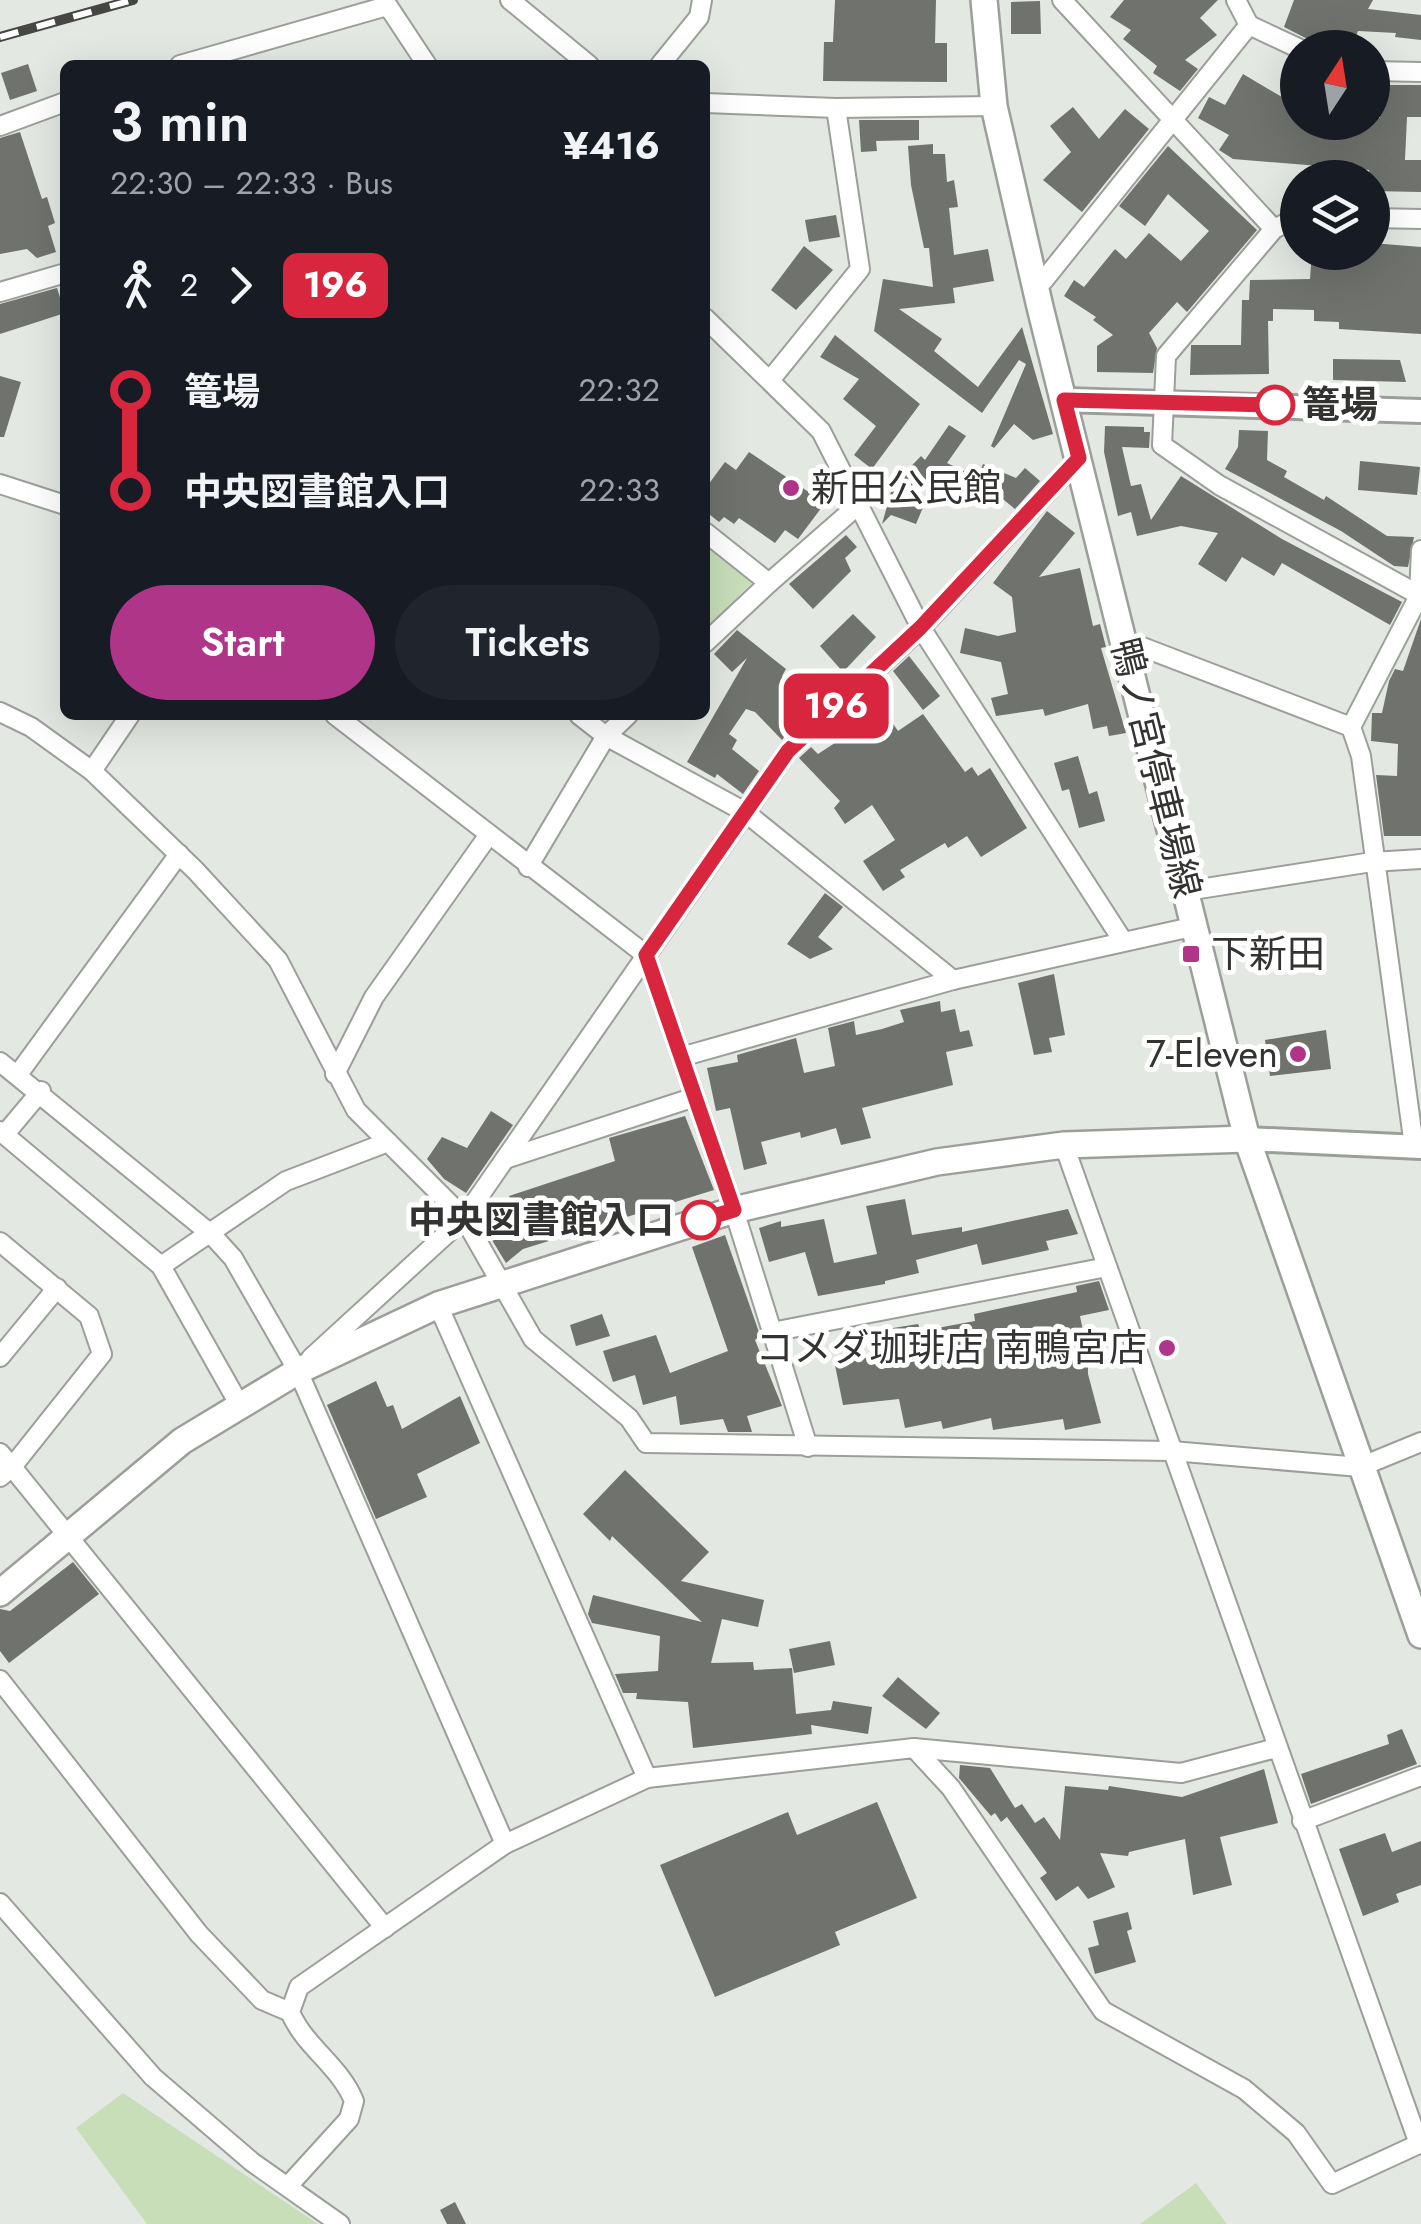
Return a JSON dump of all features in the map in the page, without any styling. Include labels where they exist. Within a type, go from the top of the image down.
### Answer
[{"type":"main road","name":"鴨ノ宮停車場線","points":[[984,0],[994,106],[1034,280],[1247,1139],[1421,1635]]},
{"type":"main road","points":[[0,1593],[182,1441],[298,1370],[438,1305],[734,1210],[936,1162],[1064,1145],[1247,1139]]},
{"type":"street","points":[[510,0],[583,60]]},
{"type":"street","points":[[664,60],[699,18],[702,0]]},
{"type":"street","points":[[1062,0],[1274,229]]},
{"type":"street","points":[[1236,0],[1248,24],[1280,39]]},
{"type":"street","points":[[198,60],[386,3],[424,60]]},
{"type":"street","points":[[1034,280],[1044,280],[1248,24]]},
{"type":"street","points":[[1390,72],[1421,72]]},
{"type":"street","points":[[710,103],[836,108],[994,106]]},
{"type":"street","points":[[0,126],[60,104]]},
{"type":"street","points":[[771,378],[860,269],[836,108]]},
{"type":"street","points":[[1390,218],[1421,219]]},
{"type":"street","points":[[1280,226],[1166,356],[1162,445],[1220,485],[1420,596]]},
{"type":"street","points":[[0,292],[60,275]]},
{"type":"street","points":[[710,323],[821,430],[920,628],[1124,940]]},
{"type":"street","points":[[1064,400],[1421,411]]},
{"type":"street","points":[[298,1370],[464,1218],[788,751],[920,628],[1079,458]]},
{"type":"street","points":[[0,484],[60,503]]},
{"type":"street","points":[[710,638],[856,506]]},
{"type":"street","points":[[710,536],[769,582]]},
{"type":"street","points":[[1247,1139],[1418,1147],[1372,862],[1361,756],[1351,727],[1420,596],[1421,550]]},
{"type":"street","points":[[1124,640],[1351,727]]},
{"type":"street","points":[[0,712],[31,727],[92,771],[179,854],[278,960],[356,1110],[464,1218],[532,1339],[629,1418],[646,1443],[1172,1452],[1360,1467],[1421,1442]]},
{"type":"street","points":[[92,771],[127,720]]},
{"type":"street","points":[[341,720],[646,955],[734,1210],[808,1446]]},
{"type":"street","points":[[585,720],[606,736],[745,812],[954,980]]},
{"type":"street","points":[[528,867],[606,736],[623,720]]},
{"type":"street","points":[[336,1074],[374,997],[488,836]]},
{"type":"street","points":[[18,1073],[179,854]]},
{"type":"street","points":[[1186,891],[1372,862],[1421,860]]},
{"type":"street","points":[[682,1057],[954,980],[1196,926]]},
{"type":"street","points":[[0,1062],[42,1091],[234,1258],[298,1370],[505,1844]]},
{"type":"street","points":[[42,1091],[2,1132],[161,1266],[239,1404]]},
{"type":"street","points":[[505,1159],[695,1097]]},
{"type":"street","points":[[161,1266],[212,1235],[286,1181],[388,1142]]},
{"type":"street","points":[[914,1748],[951,1788],[1103,2011],[1244,2089],[1296,2133],[1332,2184],[1420,2144],[1064,1145]]},
{"type":"street","points":[[0,1242],[90,1316],[102,1354],[4,1466],[69,1532],[385,1928]]},
{"type":"street","points":[[772,1332],[1107,1267]]},
{"type":"street","points":[[0,1357],[57,1288]]},
{"type":"street","points":[[438,1305],[647,1778]]},
{"type":"street","points":[[0,1680],[199,1934],[262,2000],[290,2012]]},
{"type":"street","points":[[288,2186],[349,2119],[354,2101],[348,2086],[298,2031],[290,2012],[299,1987],[505,1844],[647,1778],[914,1748],[1181,1773],[1276,1748]]},
{"type":"street","points":[[1302,1821],[1421,1776]]},
{"type":"street","points":[[0,1904],[153,2077],[252,2162],[340,2224]]},
{"type":"green space","points":[[710,547],[754,581],[710,624]]},
{"type":"green space","points":[[123,2093],[318,2224],[147,2224],[76,2128]]},
{"type":"green space","points":[[1196,2183],[1227,2224],[1140,2224]]},
{"type":"building","points":[[835,0],[936,0],[935,43],[947,43],[947,82],[823,81],[824,42],[833,42]]},
{"type":"building","points":[[1124,0],[1218,0],[1200,18],[1217,35],[1185,60],[1198,69],[1180,91],[1153,73],[1157,66],[1123,39],[1131,30],[1110,17]]},
{"type":"building","points":[[1294,0],[1373,0],[1368,9],[1421,15],[1421,40],[1395,37],[1396,33],[1390,30],[1284,27]]},
{"type":"building","points":[[1040,1],[1041,34],[1011,34],[1011,2]]},
{"type":"building","points":[[28,64],[37,91],[10,100],[1,73]]},
{"type":"building","points":[[1243,74],[1280,96],[1280,140],[1390,140],[1390,85],[1421,85],[1421,117],[1407,117],[1405,160],[1421,160],[1421,192],[1390,191],[1390,160],[1280,163],[1233,159],[1219,150],[1229,135],[1198,118],[1209,97],[1225,105]]},
{"type":"building","points":[[1073,107],[1099,139],[1125,109],[1149,129],[1082,212],[1043,180],[1071,152],[1050,126]]},
{"type":"building","points":[[859,120],[919,120],[919,140],[876,141],[877,151],[861,152]]},
{"type":"building","points":[[20,132],[42,199],[47,197],[55,223],[48,226],[56,252],[37,258],[27,249],[0,254],[0,138]]},
{"type":"building","points":[[933,144],[933,154],[945,154],[947,182],[954,180],[958,207],[949,208],[954,255],[988,249],[994,281],[953,288],[955,303],[899,309],[942,339],[934,351],[978,387],[1022,327],[1053,434],[1033,440],[1014,424],[994,448],[991,446],[1026,364],[1019,360],[982,413],[874,331],[883,279],[933,287],[929,248],[924,248],[911,185],[908,146]]},
{"type":"building","points":[[1168,146],[1257,230],[1187,312],[1177,302],[1149,333],[1157,348],[1153,373],[1097,372],[1097,346],[1113,335],[1093,320],[1096,317],[1064,296],[1074,280],[1084,287],[1115,249],[1126,259],[1149,233],[1181,261],[1209,231],[1168,194],[1145,226],[1119,206]]},
{"type":"building","points":[[836,215],[840,237],[809,242],[805,220]]},
{"type":"building","points":[[1390,244],[1421,247],[1421,334],[1339,329],[1339,322],[1314,321],[1314,310],[1273,309],[1273,321],[1268,321],[1269,374],[1190,375],[1191,345],[1241,345],[1242,300],[1249,300],[1250,280],[1310,279],[1311,270],[1390,270]]},
{"type":"building","points":[[804,246],[833,270],[796,310],[771,290]]},
{"type":"building","points":[[57,288],[60,315],[0,334],[0,304]]},
{"type":"building","points":[[835,335],[920,404],[872,469],[854,455],[876,426],[843,399],[859,379],[820,357]]},
{"type":"building","points":[[1333,359],[1400,360],[1406,382],[1333,380]]},
{"type":"building","points":[[0,376],[21,382],[4,437],[0,437]]},
{"type":"building","points":[[949,425],[966,436],[947,463],[978,478],[983,464],[1016,478],[1025,468],[1040,481],[1015,509],[999,496],[995,506],[932,473],[907,499],[924,505],[916,524],[891,515],[882,524],[893,485],[921,456],[925,460]]},
{"type":"building","points":[[1105,426],[1144,427],[1144,432],[1150,432],[1149,448],[1122,447],[1131,486],[1141,484],[1151,520],[1181,476],[1282,539],[1402,602],[1390,625],[1282,563],[1274,576],[1242,557],[1226,582],[1198,564],[1218,533],[1181,526],[1137,536],[1131,512],[1118,516],[1104,452]]},
{"type":"building","points":[[1239,430],[1268,431],[1267,460],[1287,471],[1284,477],[1324,500],[1326,496],[1387,536],[1414,537],[1408,567],[1394,566],[1341,531],[1225,469],[1238,447]]},
{"type":"building","points":[[749,452],[825,503],[798,539],[785,530],[775,543],[739,518],[734,524],[724,517],[719,522],[710,515],[710,482],[725,462],[736,470]]},
{"type":"building","points":[[1360,461],[1420,467],[1417,495],[1358,490]]},
{"type":"building","points":[[1047,511],[1075,533],[1039,577],[1080,568],[1093,626],[1100,624],[1106,647],[1101,648],[1126,733],[1109,736],[1107,726],[1093,729],[1088,704],[1045,716],[1043,709],[996,716],[991,698],[1008,694],[1001,662],[960,653],[965,628],[998,636],[1016,632],[1012,597],[993,583]]},
{"type":"building","points":[[846,535],[857,547],[845,558],[851,571],[813,609],[789,584]]},
{"type":"building","points":[[853,614],[876,637],[843,672],[820,646]]},
{"type":"building","points":[[1421,619],[1421,836],[1384,836],[1376,775],[1397,776],[1398,744],[1371,741],[1372,713],[1382,713],[1389,681],[1395,669],[1403,671]]},
{"type":"building","points":[[737,630],[786,669],[782,676],[808,703],[782,740],[755,712],[746,709],[729,734],[737,740],[732,749],[759,771],[743,794],[717,774],[715,778],[687,762],[747,658],[732,672],[714,654]]},
{"type":"building","points":[[909,656],[940,696],[923,710],[893,671]]},
{"type":"building","points":[[881,706],[898,731],[923,714],[965,772],[972,767],[978,776],[990,768],[1027,828],[981,857],[967,836],[948,848],[945,843],[900,870],[905,877],[883,891],[863,861],[895,840],[872,805],[845,824],[834,808],[840,801],[799,758],[811,747],[818,754],[870,720],[867,716]]},
{"type":"building","points":[[1078,756],[1089,794],[1097,791],[1105,821],[1079,828],[1069,789],[1062,791],[1054,763]]},
{"type":"building","points":[[825,893],[843,907],[818,937],[833,949],[810,959],[787,944]]},
{"type":"building","points":[[1054,974],[1065,1035],[1049,1038],[1052,1052],[1034,1055],[1018,983]]},
{"type":"building","points":[[940,1001],[941,1012],[955,1009],[960,1032],[969,1030],[973,1046],[946,1052],[953,1085],[862,1108],[871,1138],[841,1145],[836,1128],[801,1138],[800,1132],[761,1142],[767,1164],[744,1170],[730,1108],[716,1111],[707,1068],[738,1062],[737,1055],[796,1038],[804,1073],[835,1066],[828,1028],[854,1021],[856,1035],[882,1029],[904,1022],[900,1010]]},
{"type":"building","name":"7-Eleven","points":[[1326,1030],[1331,1069],[1270,1076],[1265,1040]]},
{"type":"building","points":[[491,1111],[513,1125],[466,1193],[444,1179],[427,1159],[442,1137],[467,1148]]},
{"type":"building","points":[[685,1116],[714,1190],[523,1249],[506,1263],[484,1227],[514,1208],[509,1196],[615,1161],[609,1138]]},
{"type":"building","points":[[905,1199],[912,1235],[962,1227],[962,1232],[1068,1209],[1078,1234],[1046,1241],[1049,1250],[982,1265],[977,1244],[916,1260],[919,1273],[885,1284],[818,1296],[805,1252],[769,1262],[759,1228],[781,1221],[781,1227],[824,1219],[834,1263],[877,1254],[866,1206]]},
{"type":"building","points":[[725,1235],[760,1335],[755,1340],[782,1406],[747,1416],[752,1432],[728,1432],[723,1419],[680,1425],[676,1396],[643,1405],[635,1375],[613,1382],[603,1351],[656,1335],[670,1373],[728,1351],[692,1247]]},
{"type":"building","points":[[1099,1281],[1109,1310],[1080,1316],[1083,1331],[1079,1332],[1088,1355],[1088,1374],[1101,1423],[1065,1430],[1063,1419],[993,1430],[991,1418],[943,1429],[941,1421],[905,1428],[899,1399],[843,1405],[835,1365],[873,1356],[868,1332],[918,1324],[921,1331],[975,1321],[974,1314],[1077,1292],[1076,1286]]},
{"type":"building","points":[[602,1314],[610,1336],[576,1346],[570,1325]]},
{"type":"building","points":[[376,1381],[387,1407],[393,1405],[402,1429],[460,1396],[480,1443],[417,1474],[427,1497],[376,1519],[327,1405]]},
{"type":"building","points":[[625,1470],[709,1552],[681,1581],[764,1600],[758,1627],[722,1619],[711,1663],[753,1662],[754,1670],[792,1668],[796,1714],[831,1710],[833,1701],[872,1707],[868,1734],[811,1725],[812,1734],[693,1748],[688,1702],[636,1699],[637,1693],[623,1693],[615,1674],[658,1671],[660,1636],[592,1623],[588,1614],[593,1595],[702,1622],[612,1536],[610,1541],[583,1514]]},
{"type":"building","points":[[73,1562],[99,1594],[9,1663],[0,1651],[0,1609],[10,1611]]},
{"type":"building","points":[[830,1641],[835,1665],[794,1673],[789,1649]]},
{"type":"building","points":[[898,1677],[940,1713],[926,1729],[882,1696]]},
{"type":"building","points":[[1402,1729],[1417,1764],[1311,1804],[1301,1774],[1389,1744],[1387,1735]]},
{"type":"building","points":[[960,1765],[990,1768],[1015,1808],[1022,1804],[1035,1823],[1044,1817],[1060,1840],[1065,1786],[1108,1790],[1109,1786],[1182,1797],[1264,1769],[1278,1823],[1220,1837],[1232,1885],[1193,1895],[1185,1839],[1129,1852],[1128,1856],[1100,1853],[1115,1887],[1088,1899],[1078,1886],[1056,1901],[1040,1878],[1047,1873],[1007,1817],[1001,1822],[995,1813],[991,1816],[959,1778]]},
{"type":"building","points":[[877,1802],[917,1898],[835,1932],[840,1945],[715,1997],[660,1865],[788,1812],[797,1835]]},
{"type":"building","points":[[1385,1833],[1392,1852],[1421,1841],[1421,1885],[1396,1894],[1399,1902],[1363,1916],[1339,1849]]},
{"type":"building","points":[[1128,1912],[1132,1929],[1127,1931],[1136,1962],[1095,1974],[1088,1948],[1099,1945],[1093,1921]]},
{"type":"building","points":[[455,2202],[466,2224],[447,2224],[440,2210]]},
{"type":"railway","points":[[0,37],[133,0]]},
{"type":"bus line","name":"196","points":[[701,1220],[734,1210],[646,955],[745,812],[788,751],[920,628],[1079,458],[1064,400],[1275,405]]},
{"type":"place","name":"篭場","points":[[1275,405]]},
{"type":"place","name":"新田公民館","points":[[791,488]]},
{"type":"place","name":"下新田","points":[[1191,954]]},
{"type":"place","name":"7-Eleven","points":[[1298,1054]]},
{"type":"place","name":"中央図書館入口","points":[[701,1220]]},
{"type":"place","name":"コメダ珈琲店 南鴨宮店","points":[[1167,1348]]}]
